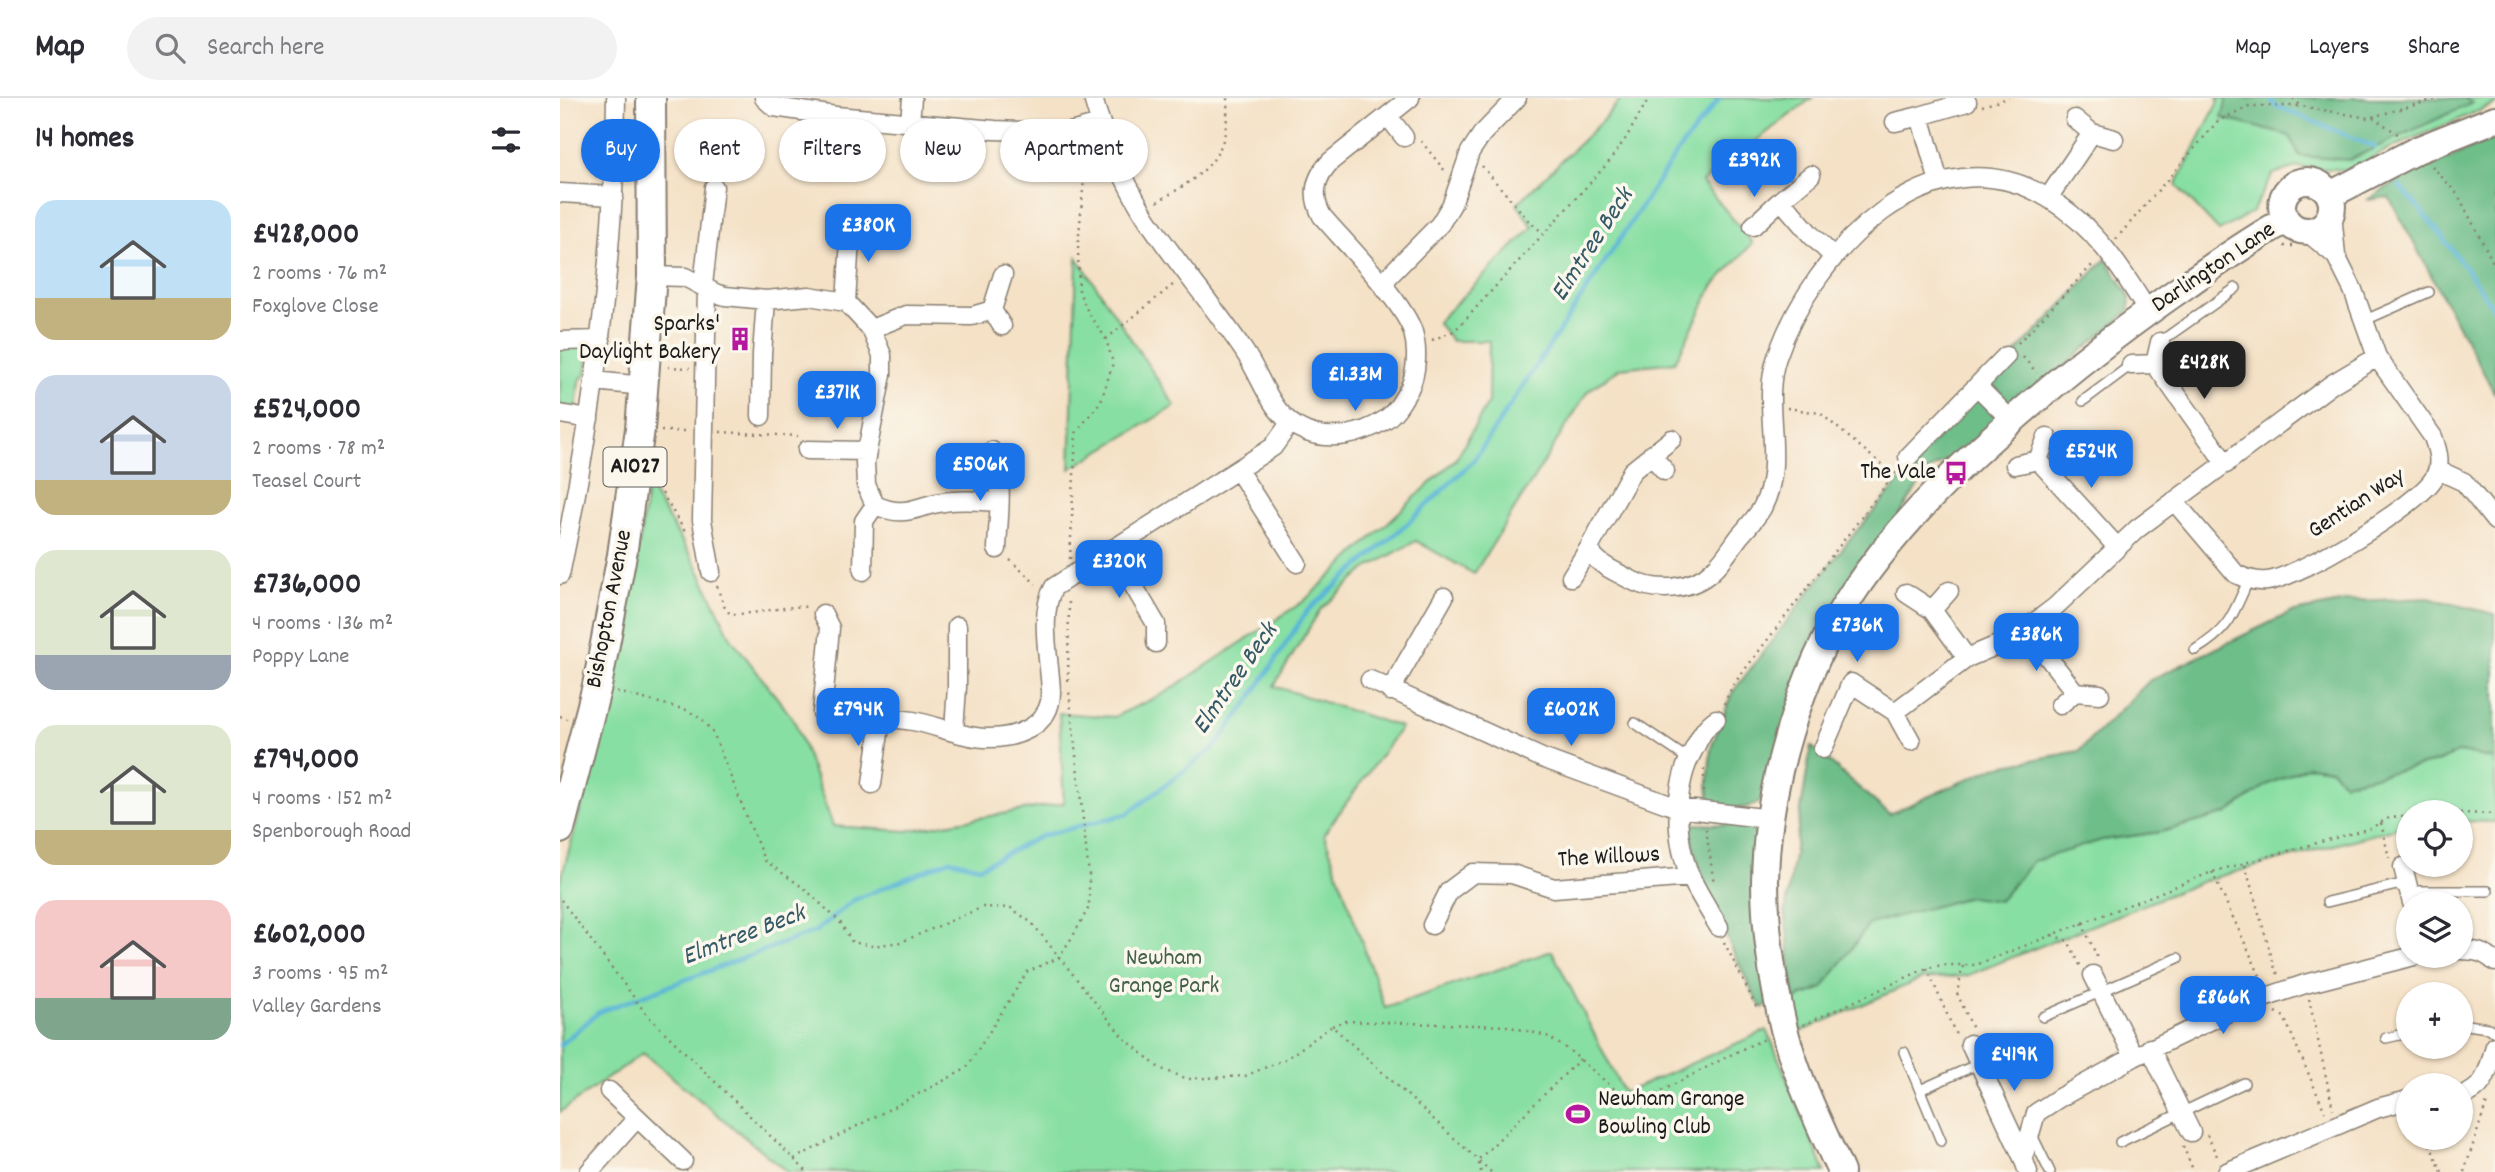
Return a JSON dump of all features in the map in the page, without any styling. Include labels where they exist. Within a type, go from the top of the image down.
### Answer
[{"type":"main road","name":"Bishopton Avenue","points":[[560,829],[597,686],[622,555],[644,386],[652,276],[651,98]]},
{"type":"street","points":[[560,571],[601,341],[614,196],[616,98]]},
{"type":"street","points":[[764,98],[774,107],[900,121]]},
{"type":"street","points":[[910,119],[912,98]]},
{"type":"street","points":[[1093,98],[1094,119]]},
{"type":"street","points":[[1126,182],[1143,211],[1243,350],[1277,411],[1290,423],[1307,432],[1329,437],[1347,436],[1385,420],[1401,404],[1412,383],[1416,345],[1406,317],[1322,216],[1315,194],[1322,170],[1410,98]]},
{"type":"street","points":[[1386,290],[1386,279],[1440,224],[1452,204],[1470,152],[1482,134],[1517,98]]},
{"type":"street","points":[[1895,122],[1967,102]]},
{"type":"street","points":[[1388,116],[1404,136]]},
{"type":"street","points":[[1920,116],[1939,182]]},
{"type":"street","points":[[2075,119],[2092,133],[2114,139]]},
{"type":"street","points":[[2296,226],[2325,225],[2331,204],[2417,149],[2495,119]]},
{"type":"street","points":[[2048,198],[2092,133]]},
{"type":"street","points":[[1753,226],[1811,175]]},
{"type":"street","points":[[1589,548],[1592,558],[1610,569],[1634,582],[1658,588],[1684,587],[1712,572],[1762,508],[1769,489],[1774,466],[1770,406],[1776,358],[1815,283],[1853,235],[1875,216],[1894,203],[1939,182],[1981,177],[2007,181],[2048,198],[2089,229],[2107,249],[2148,312]]},
{"type":"street","points":[[2300,182],[2315,182],[2323,187],[2331,204],[2336,256],[2281,212],[2283,196],[2292,186],[2300,182]]},
{"type":"street","points":[[711,572],[702,520],[705,286],[714,187]]},
{"type":"street","points":[[560,193],[614,196]]},
{"type":"street","points":[[1781,200],[1811,236],[1834,257]]},
{"type":"street","points":[[846,302],[851,224]]},
{"type":"street","name":"Darlington Lane","points":[[1842,1172],[1810,1105],[1785,1032],[1777,998],[1768,932],[1765,881],[1771,819],[1782,763],[1797,711],[1819,656],[1852,595],[1902,527],[2011,420],[2148,312],[2253,239],[2296,226]]},
{"type":"street","name":"Gentian Way","points":[[2248,581],[2267,581],[2288,576],[2328,553],[2392,515],[2422,493],[2438,470],[2438,452],[2433,437],[2377,357],[2353,290],[2336,256]]},
{"type":"street","points":[[1002,326],[992,310],[1003,275]]},
{"type":"street","points":[[652,276],[685,277],[725,296],[766,300],[808,296],[846,302],[871,329],[881,355],[882,374],[864,462],[866,485],[875,505],[891,512],[907,512],[942,502],[999,502]]},
{"type":"street","points":[[761,416],[766,300]]},
{"type":"street","points":[[871,329],[906,315],[972,316],[992,310]]},
{"type":"street","points":[[560,341],[601,341]]},
{"type":"street","points":[[2160,342],[2155,364],[2226,464]]},
{"type":"street","points":[[1908,457],[2010,351]]},
{"type":"street","points":[[1895,712],[1966,658],[2007,641],[2026,629],[2055,607],[2116,547],[2174,500],[2332,384],[2377,357]]},
{"type":"street","points":[[2131,365],[2155,364]]},
{"type":"street","points":[[594,381],[644,386]]},
{"type":"street","points":[[1977,386],[2011,420]]},
{"type":"street","points":[[560,414],[589,419]]},
{"type":"street","points":[[823,614],[830,628],[822,713],[913,721],[984,738],[1033,728],[1047,712],[1051,696],[1046,611],[1054,587],[1273,447],[1290,423]]},
{"type":"street","points":[[2038,460],[2047,437]]},
{"type":"street","points":[[1571,577],[1632,471],[1672,439]]},
{"type":"street","points":[[807,450],[867,451]]},
{"type":"street","points":[[992,451],[1000,479],[997,549]]},
{"type":"street","points":[[1651,455],[1665,471]]},
{"type":"street","points":[[2015,465],[2038,460]]},
{"type":"street","points":[[2038,460],[2116,547]]},
{"type":"street","points":[[1238,470],[1297,563]]},
{"type":"street","points":[[2438,470],[2464,482],[2495,521]]},
{"type":"street","points":[[2174,500],[2236,573],[2248,581]]},
{"type":"street","points":[[863,571],[864,522],[875,505]]},
{"type":"street","points":[[1112,549],[1156,624],[1156,643]]},
{"type":"street","points":[[1932,610],[1949,592]]},
{"type":"street","points":[[1906,593],[1932,610],[1966,658]]},
{"type":"street","points":[[1390,691],[1444,597]]},
{"type":"street","points":[[954,730],[957,626]]},
{"type":"street","points":[[2026,629],[2075,692]]},
{"type":"street","points":[[1370,680],[1542,758],[1678,808],[1771,819]]},
{"type":"street","points":[[1823,749],[1850,683],[1895,712],[1910,741]]},
{"type":"street","points":[[2060,705],[2075,692],[2100,694]]},
{"type":"street","points":[[872,784],[881,718]]},
{"type":"street","points":[[1716,719],[1708,724],[1696,761],[1685,765],[1678,808],[1681,843],[1691,877],[1719,927]]},
{"type":"street","name":"The Willows","points":[[1432,926],[1449,891],[1473,873],[1512,874],[1554,888],[1691,877]]},
{"type":"street","points":[[2473,950],[2489,956],[2495,962]]},
{"type":"street","points":[[2000,1109],[2036,1113],[2142,1053],[2243,1005],[2305,984],[2396,961]]},
{"type":"street","points":[[2097,984],[2191,1132]]},
{"type":"street","points":[[1970,1044],[2025,1165]]},
{"type":"street","points":[[2473,1092],[2490,1080],[2495,1046]]},
{"type":"street","points":[[609,1091],[683,1161]]},
{"type":"street","points":[[2227,1172],[2367,1113],[2396,1104]]},
{"type":"street","points":[[2025,1165],[2036,1113]]},
{"type":"street","points":[[589,1172],[637,1118]]},
{"type":"lane","points":[[2160,342],[2236,288]]},
{"type":"lane","points":[[2363,321],[2428,292]]},
{"type":"lane","points":[[2083,401],[2131,365]]},
{"type":"lane","points":[[2195,650],[2225,628],[2248,581]]},
{"type":"lane","points":[[1635,723],[1696,761]]},
{"type":"lane","points":[[2327,902],[2398,885],[2405,891]]},
{"type":"lane","points":[[2473,892],[2488,891]]},
{"type":"lane","points":[[2043,1017],[2097,984],[2178,958]]},
{"type":"lane","points":[[2473,1026],[2495,1032]]},
{"type":"lane","points":[[2386,1038],[2396,1036]]},
{"type":"lane","points":[[1904,1052],[1941,1141]]},
{"type":"lane","points":[[1920,1090],[1978,1064]]},
{"type":"lane","points":[[2120,1142],[2244,1083]]},
{"type":"lane","points":[[2031,1132],[2050,1172]]},
{"type":"path","points":[[1143,211],[1200,176],[1209,167],[1225,136],[1228,124],[1227,98]]},
{"type":"path","points":[[1416,345],[1454,331],[1617,152],[1649,98]]},
{"type":"path","points":[[1967,102],[1972,108],[2009,98]]},
{"type":"path","points":[[2293,98],[2301,106]]},
{"type":"path","points":[[2040,376],[2010,351],[2107,249],[2218,121],[2249,106],[2301,106],[2368,118],[2440,98]]},
{"type":"path","points":[[2373,117],[2417,149],[2458,195],[2495,266]]},
{"type":"path","points":[[1404,136],[1412,130],[1458,187]]},
{"type":"path","points":[[1470,152],[1529,221],[1543,233]]},
{"type":"path","points":[[794,1159],[966,1069],[1027,972],[1058,958],[1089,907],[1089,875],[1068,688],[1076,433],[1101,401],[1113,363],[1107,339],[1088,312],[1079,292],[1078,246],[1087,182]]},
{"type":"path","points":[[1107,339],[1188,274]]},
{"type":"path","points":[[668,367],[705,368]]},
{"type":"path","points":[[1770,406],[1820,413],[1894,475]]},
{"type":"path","points":[[661,431],[799,436],[807,450]]},
{"type":"path","points":[[1716,719],[1733,685],[1908,457]]},
{"type":"path","points":[[997,549],[1049,596]]},
{"type":"path","points":[[597,686],[687,710],[703,720],[714,734],[764,860],[805,889],[839,922],[852,942],[872,946],[901,942],[983,907],[1011,908],[1031,923],[1122,1036],[1159,1068],[1188,1079],[1245,1076],[1286,1059],[1332,1026],[1344,1021],[1507,1026],[1547,1036],[1580,1059],[1625,1098],[1636,1102],[1742,1049],[1927,968],[1976,965],[2213,872],[2371,828],[2396,817]]},
{"type":"path","points":[[1696,761],[1715,893]]},
{"type":"path","points":[[2473,813],[2495,814]]},
{"type":"path","points":[[2244,864],[2276,972],[2286,976]]},
{"type":"path","points":[[2213,872],[2261,978],[2257,987]]},
{"type":"path","points":[[561,900],[647,1015],[807,1172]]},
{"type":"path","points":[[2051,935],[2068,941],[2086,978],[2097,984],[2103,971],[2082,923]]},
{"type":"path","points":[[1719,927],[1758,1009]]},
{"type":"path","points":[[1927,968],[1962,1048],[1978,1040],[1957,993],[1963,966]]},
{"type":"path","points":[[2308,996],[2333,1109]]},
{"type":"path","points":[[2271,1009],[2284,1017],[2325,1112]]},
{"type":"path","points":[[1332,1026],[1491,1172]]},
{"type":"path","points":[[1478,1160],[1580,1059]]},
{"type":"path","points":[[2463,1172],[2487,1100]]},
{"type":"path","points":[[2432,1150],[2442,1172]]},
{"type":"path","points":[[1478,1160],[1481,1172]]},
{"type":"green space","name":"Newham Grange Park","points":[[1622,98],[1812,98],[1702,182],[1753,243],[1713,286],[1675,362],[1620,368],[1588,391],[1474,574],[1416,541],[1366,569],[1320,610],[1274,686],[1401,727],[1324,834],[1385,1008],[1552,951],[1624,1093],[1767,1030],[1825,1172],[787,1172],[643,1053],[560,1112],[560,882],[595,758],[634,576],[648,485],[697,566],[731,638],[794,720],[833,826],[906,831],[1064,803],[1059,713],[1114,717],[1165,693],[1304,601],[1456,459],[1488,403],[1489,341],[1452,341],[1437,322],[1533,227],[1517,204]]},
{"type":"green space","points":[[2217,98],[2495,98],[2495,104],[2388,149],[2350,170],[2297,167],[2273,174],[2252,212],[2219,231],[2176,185],[2219,100]]},
{"type":"green space","points":[[2227,98],[2463,98],[2472,103],[2349,160],[2299,156],[2290,136],[2222,118]]},
{"type":"green space","points":[[2495,138],[2495,394],[2389,197],[2367,200],[2402,178]]},
{"type":"green space","points":[[1077,257],[1175,406],[1070,469]]},
{"type":"green space","points":[[2106,259],[2130,297],[2129,311],[2017,406],[2006,406],[1992,391],[1990,380]]},
{"type":"green space","points":[[560,345],[589,348],[586,374],[579,381],[576,409],[560,409]]},
{"type":"green space","points":[[1973,397],[1981,397],[1996,417],[1995,423],[1964,450],[1927,472],[1890,530],[1765,797],[1747,807],[1710,805],[1708,784],[1711,748],[1732,693],[1849,540]]},
{"type":"green space","points":[[2429,598],[2495,614],[2495,759],[2460,752],[2436,762],[2344,783],[2331,769],[2309,766],[2268,784],[2228,813],[2161,832],[2102,840],[2033,861],[1999,901],[1969,897],[1869,924],[1823,988],[1794,999],[1785,912],[1811,746],[1889,814],[1995,767],[2079,751],[2150,680],[2290,613],[2350,601]]},
{"type":"green space","points":[[2460,752],[2495,759],[2495,822],[2473,821],[2473,800],[2396,800],[2396,828],[2206,880],[1966,976],[1921,979],[1800,1032],[1794,1000],[1823,988],[1869,924],[1969,896],[1999,900],[2032,861],[2102,840],[2161,832],[2228,813],[2268,784],[2309,766],[2331,769],[2344,783],[2436,762]]},
{"type":"green space","points":[[1694,824],[1737,825],[1751,828],[1757,836],[1769,1005],[1762,1008],[1717,916],[1701,873],[1690,828]]},
{"type":"waterway","name":"Elmtree Beck","points":[[560,1045],[599,1012],[816,931],[854,900],[950,860],[980,867],[1041,836],[1127,814],[1214,748],[1249,701],[1307,611],[1407,524],[1474,460],[1678,151],[1720,98]]},
{"type":"waterway","points":[[2269,98],[2276,106],[2375,147]]},
{"type":"waterway","points":[[2399,186],[2450,246],[2495,311]]},
{"type":"place","name":"Sparks' Daylight Bakery","points":[[740,339]]},
{"type":"place","name":"The Vale","points":[[1956,473]]},
{"type":"place","name":"Newham Grange Bowling Club","points":[[1578,1114]]}]
